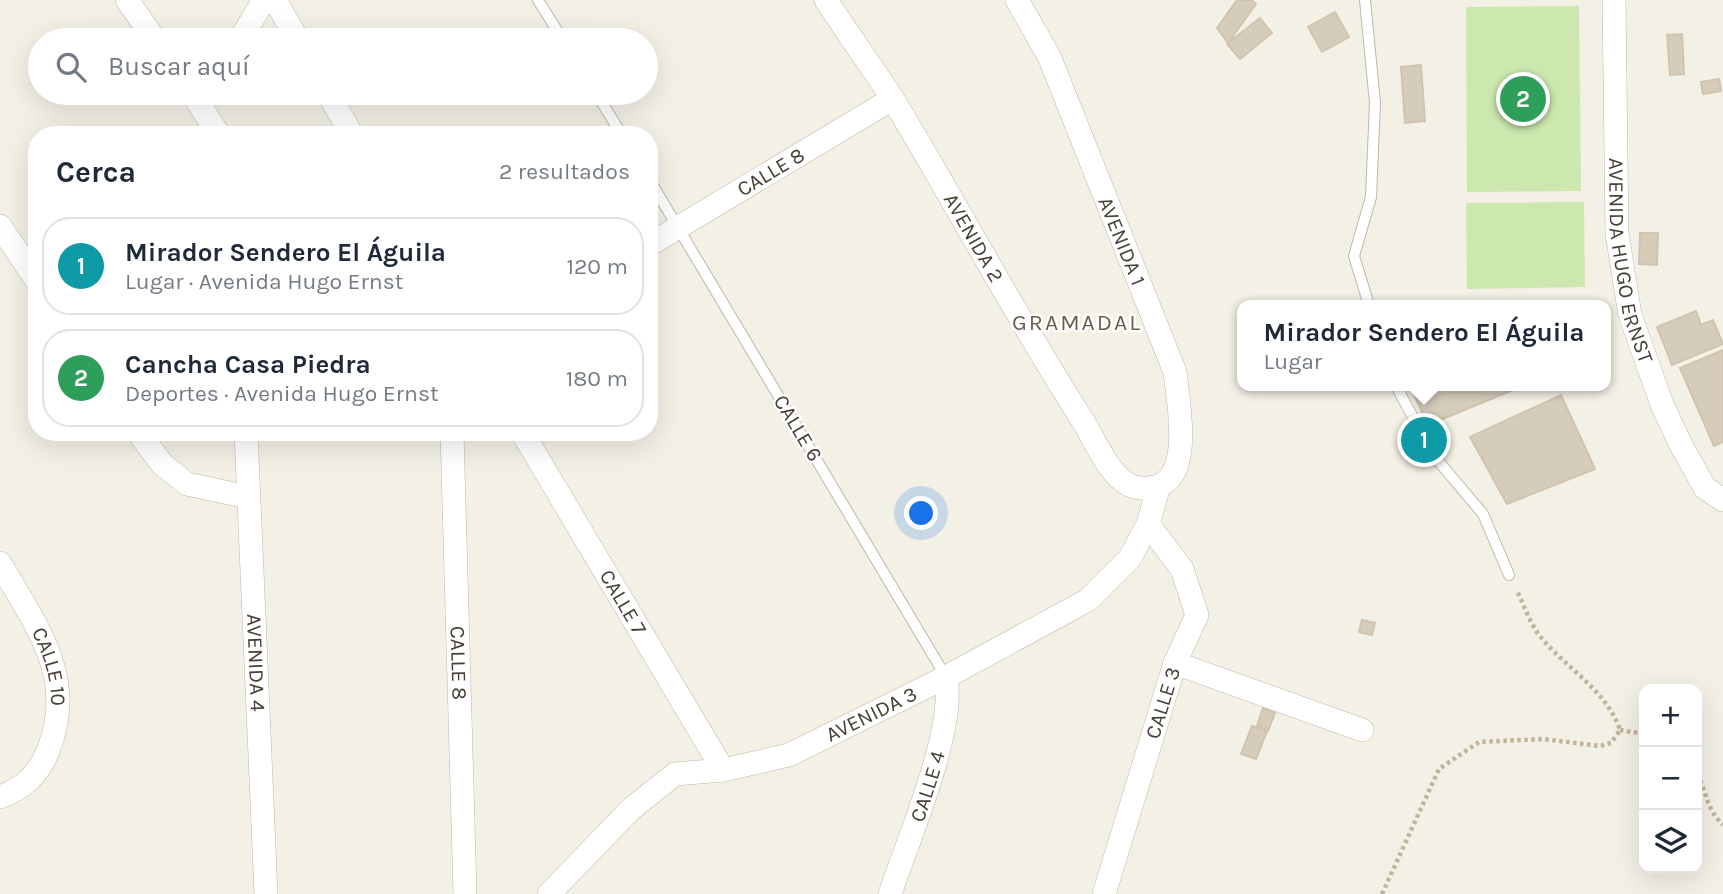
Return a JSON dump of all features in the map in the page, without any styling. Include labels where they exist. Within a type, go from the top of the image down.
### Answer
[{"type":"street","points":[[127,0],[147,28]]},
{"type":"street","points":[[247,28],[264,0]]},
{"type":"street","points":[[275,0],[291,28]]},
{"type":"street","name":"AVENIDA 2","points":[[826,0],[892,99],[1060,386],[1115,471],[1127,484],[1142,489],[1159,486]]},
{"type":"street","name":"AVENIDA 1","points":[[1017,0],[1049,56],[1175,372],[1180,418],[1179,465],[1170,478],[1159,486]]},
{"type":"street","name":"AVENIDA HUGO ERNST","points":[[1614,0],[1617,233],[1630,315],[1663,407],[1681,445],[1705,488],[1723,500]]},
{"type":"street","name":"CALLE 8","points":[[658,239],[892,99]]},
{"type":"street","points":[[204,105],[214,126]]},
{"type":"street","points":[[335,105],[347,126]]},
{"type":"street","points":[[0,226],[28,268]]},
{"type":"street","points":[[145,441],[162,464],[187,484],[248,497]]},
{"type":"street","name":"AVENIDA 4","points":[[246,441],[266,894]]},
{"type":"street","name":"CALLE 8","points":[[453,441],[465,894]]},
{"type":"street","name":"CALLE 7","points":[[527,441],[723,770]]},
{"type":"street","name":"AVENIDA 3","points":[[549,894],[631,809],[675,774],[723,770],[789,755],[946,677],[1088,600],[1130,558],[1148,524],[1159,486]]},
{"type":"street","name":"CALLE 3","points":[[1104,894],[1175,663],[1197,615],[1182,569],[1148,524]]},
{"type":"street","name":"CALLE 10","points":[[0,563],[50,652],[59,695],[58,717],[46,756],[23,789],[0,797]]},
{"type":"street","points":[[1175,663],[1362,730]]},
{"type":"street","name":"CALLE 4","points":[[890,894],[943,736],[949,694],[946,677]]},
{"type":"lane","points":[[538,0],[556,28]]},
{"type":"lane","points":[[1365,0],[1373,64],[1374,130],[1371,197],[1354,256],[1367,300]]},
{"type":"lane","points":[[603,105],[616,126]]},
{"type":"lane","name":"CALLE 6","points":[[658,193],[946,677]]},
{"type":"lane","points":[[1399,391],[1434,456],[1483,514],[1510,575]]},
{"type":"path","points":[[1382,894],[1439,769],[1479,742],[1543,739],[1600,746],[1612,743],[1620,730],[1615,714],[1538,634],[1510,575]]},
{"type":"path","points":[[1620,730],[1639,733]]},
{"type":"path","points":[[1702,783],[1709,811],[1723,825]]},
{"type":"green space","points":[[1579,6],[1581,191],[1467,192],[1466,7]]},
{"type":"green space","points":[[1584,202],[1585,287],[1467,289],[1466,203]]},
{"type":"building","points":[[1237,0],[1251,0],[1256,4],[1228,43],[1217,28]]},
{"type":"building","points":[[1335,12],[1349,37],[1322,52],[1308,27]]},
{"type":"building","points":[[1260,18],[1272,33],[1240,59],[1227,44]]},
{"type":"building","points":[[1682,34],[1684,74],[1670,75],[1667,35]]},
{"type":"building","points":[[1421,65],[1425,121],[1405,123],[1401,67]]},
{"type":"building","points":[[1719,79],[1721,91],[1703,94],[1701,82]]},
{"type":"building","points":[[1640,233],[1658,233],[1657,265],[1639,264]]},
{"type":"building","points":[[1696,311],[1701,325],[1713,320],[1723,344],[1672,365],[1657,327]]},
{"type":"building","points":[[1723,350],[1723,442],[1714,446],[1680,368]]},
{"type":"building","points":[[1412,391],[1511,391],[1428,425]]},
{"type":"building","points":[[1561,395],[1595,469],[1507,504],[1470,437]]},
{"type":"building","points":[[1362,620],[1375,623],[1372,635],[1359,632]]},
{"type":"building","points":[[1263,708],[1275,713],[1268,731],[1257,726]]},
{"type":"building","points":[[1252,726],[1267,731],[1256,759],[1241,754]]},
{"type":"place","name":"Cancha Casa Piedra","points":[[1523,99]]},
{"type":"place","name":"Mirador Sendero El Águila","points":[[1424,440]]},
{"type":"district","name":"GRAMADAL","points":[[1077,322]]}]
